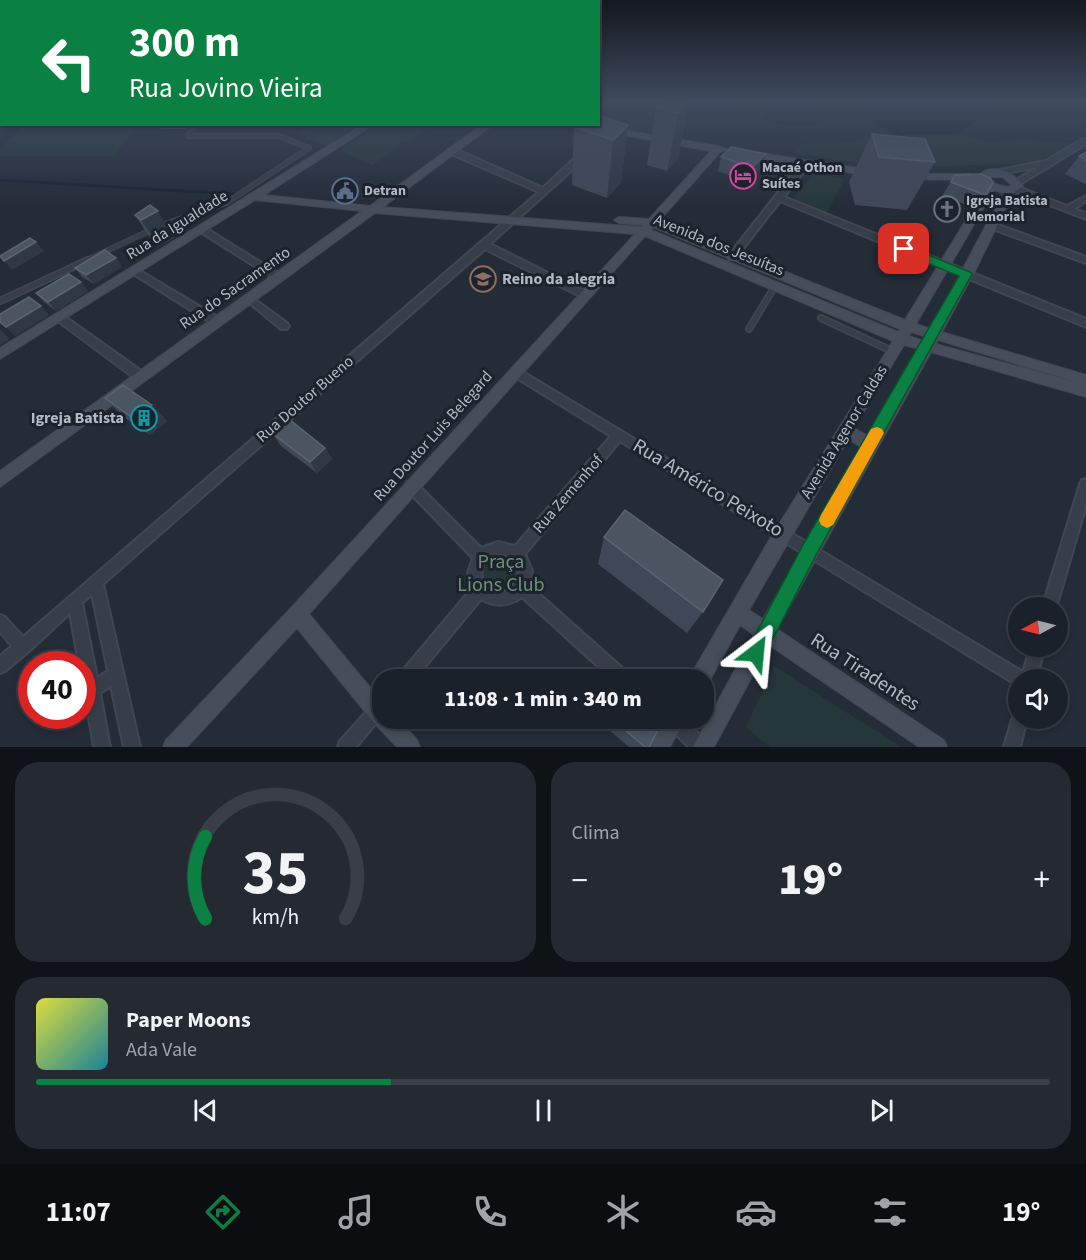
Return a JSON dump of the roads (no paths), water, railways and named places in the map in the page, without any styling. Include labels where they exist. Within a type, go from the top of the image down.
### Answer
[{"type":"street","name":"Rua da Igualdade","points":[[0,354],[350,137]]},
{"type":"street","name":"Rua do Sacramento","points":[[0,480],[140,376],[472,137]]},
{"type":"street","points":[[596,137],[601,139]]},
{"type":"street","name":"Rua Doutor Luis Belegard","points":[[173,747],[297,614],[647,226],[724,150],[601,139]]},
{"type":"street","name":"Rua Doutor Bueno","points":[[0,666],[515,218],[601,139]]},
{"type":"street","points":[[1014,188],[1050,162],[1086,141]]},
{"type":"street","points":[[453,151],[544,191]]},
{"type":"street","points":[[741,153],[878,174]]},
{"type":"street","points":[[899,176],[990,178],[1050,162]]},
{"type":"street","points":[[732,256],[806,163]]},
{"type":"street","points":[[990,178],[1003,174],[1014,188]]},
{"type":"street","points":[[990,178],[1086,216]]},
{"type":"street","name":"Avenida Agenor Caldas","points":[[706,669],[739,614],[783,532],[945,266],[990,178]]},
{"type":"street","name":"Avenida Agenor Caldas","points":[[702,747],[766,634],[810,549],[1014,188]]},
{"type":"street","name":"Avenida dos Jesuítas","points":[[257,195],[515,218],[647,226],[732,256],[901,339]]},
{"type":"street","points":[[779,198],[1086,323]]},
{"type":"street","points":[[1068,209],[1086,198]]},
{"type":"street","name":"Avenida dos Jesuítas","points":[[647,226],[775,286],[901,339],[930,340],[1086,380]]},
{"type":"street","points":[[993,226],[1086,260]]},
{"type":"street","points":[[202,229],[278,278]]},
{"type":"street","points":[[484,245],[585,295]]},
{"type":"street","points":[[135,271],[216,321]]},
{"type":"street","points":[[250,299],[284,326]]},
{"type":"street","points":[[61,318],[140,376]]},
{"type":"street","name":"Avenida dos Jesuítas","points":[[930,340],[1086,392]]},
{"type":"street","name":"Rua Américo Peixoto","points":[[516,372],[783,532],[1008,671]]},
{"type":"street","points":[[846,430],[870,445]]},
{"type":"street","name":"Rua Zemenhof","points":[[517,553],[619,435]]},
{"type":"street","points":[[1052,597],[1086,484]]},
{"type":"street","points":[[411,486],[481,557]]},
{"type":"street","points":[[498,548],[517,553],[526,569],[521,587],[508,597],[500,599],[492,598],[480,589],[475,579],[476,567],[481,557],[498,548]]},
{"type":"street","points":[[96,583],[132,747]]},
{"type":"street","points":[[521,587],[614,669]]},
{"type":"street","points":[[413,669],[480,589]]},
{"type":"street","points":[[75,601],[85,651]]},
{"type":"street","points":[[297,614],[372,702]]},
{"type":"street","name":"Rua Tiradentes","points":[[739,614],[937,747]]},
{"type":"street","points":[[0,622],[23,646]]},
{"type":"street","points":[[96,687],[116,674]]},
{"type":"street","points":[[96,713],[102,747]]},
{"type":"street","points":[[346,747],[372,722]]},
{"type":"street","points":[[395,729],[411,747]]},
{"type":"street","points":[[659,747],[668,729]]},
{"type":"street","points":[[683,729],[702,747]]},
{"type":"street","points":[[1012,747],[1016,729]]},
{"type":"lane","points":[[0,301],[158,226],[226,203],[309,148],[281,137]]},
{"type":"lane","points":[[749,329],[775,286]]},
{"type":"lane","points":[[821,318],[901,339]]},
{"type":"waterway","points":[[0,180],[235,194]]},
{"type":"place","name":"Macaé Othon Suítes","points":[[743,176]]},
{"type":"place","name":"Detran","points":[[345,191]]},
{"type":"place","name":"Igreja Batista Memorial","points":[[947,209]]},
{"type":"place","name":"Reino da alegria","points":[[483,279]]},
{"type":"place","name":"Igreja Batista","points":[[144,418]]},
{"type":"park label","name":"Praça Lions Club","points":[[501,574]]}]
